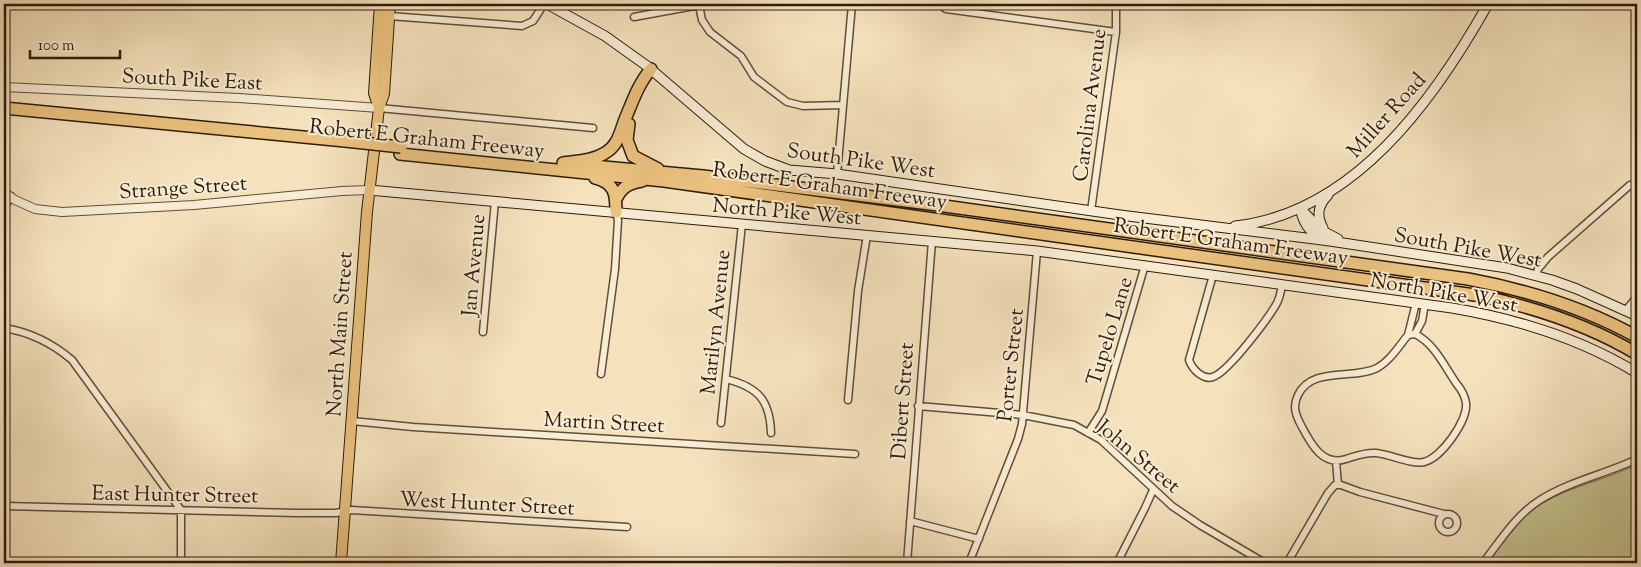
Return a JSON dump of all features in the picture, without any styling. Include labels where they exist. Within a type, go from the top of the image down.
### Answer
[{"type":"highway","points":[[565,167],[603,155],[611,149],[617,142],[642,80],[651,69]]},
{"type":"highway","points":[[634,98],[627,140],[633,156],[666,177]]},
{"type":"highway","name":"Robert E Graham Freeway","points":[[4,108],[191,130]]},
{"type":"highway","name":"Robert E Graham Freeway","points":[[4,116],[191,130],[930,204],[1468,279],[1532,294],[1566,305],[1637,337]]},
{"type":"highway","points":[[565,167],[601,179],[607,183],[614,191],[616,212]]},
{"type":"highway","points":[[616,198],[622,189],[631,183],[666,177]]},
{"type":"highway","name":"Robert E Graham Freeway","points":[[666,177],[1482,296],[1556,316],[1599,334],[1637,354]]},
{"type":"main road","points":[[379,108],[374,93],[380,4]]},
{"type":"main road","points":[[379,108],[384,94],[390,4]]},
{"type":"main road","name":"South Pike West","points":[[546,4],[605,36],[651,69],[744,149],[764,161],[789,170],[838,174],[1092,211],[1220,227]]},
{"type":"main road","name":"Miller Road","points":[[1220,227],[1250,224],[1278,217],[1300,208],[1354,176],[1414,116],[1455,60],[1488,4]]},
{"type":"main road","name":"North Main Street","points":[[341,563],[369,190],[379,108]]},
{"type":"main road","name":"North Pike West","points":[[369,190],[1037,251],[1425,304],[1481,313],[1539,328],[1600,352],[1637,373]]},
{"type":"main road","points":[[1327,237],[1319,220],[1318,211],[1322,201],[1332,190]]},
{"type":"main road","name":"South Pike West","points":[[1300,208],[1303,221],[1316,235],[1346,243],[1493,264],[1536,275],[1577,289],[1637,316]]},
{"type":"main road","points":[[1220,227],[1327,237]]},
{"type":"street","points":[[389,16],[522,26],[533,21],[546,4]]},
{"type":"street","points":[[634,18],[702,4],[702,20],[710,32],[741,56],[754,77],[787,102],[802,106],[843,105]]},
{"type":"street","points":[[838,174],[852,4]]},
{"type":"street","points":[[939,4],[946,9],[1116,32]]},
{"type":"street","name":"Carolina Avenue","points":[[1092,211],[1116,32],[1116,4]]},
{"type":"street","name":"South Pike East","points":[[4,87],[239,98],[379,108]]},
{"type":"street","points":[[379,108],[593,128]]},
{"type":"street","points":[[1536,275],[1538,269],[1548,257],[1630,185]]},
{"type":"street","name":"Strange Street","points":[[7,194],[35,209],[62,212],[142,209],[369,190]]},
{"type":"street","points":[[4,208],[7,194]]},
{"type":"street","name":"Jan Avenue","points":[[483,332],[495,201]]},
{"type":"street","points":[[601,374],[615,269],[618,220],[616,212]]},
{"type":"street","name":"Marilyn Avenue","points":[[721,423],[742,224]]},
{"type":"street","points":[[848,400],[858,291],[867,235]]},
{"type":"street","name":"Dibert Street","points":[[907,563],[932,241]]},
{"type":"street","name":"Porter Street","points":[[969,563],[1018,439],[1023,415],[1037,251]]},
{"type":"street","name":"Tupelo Lane","points":[[1088,433],[1102,411],[1145,265]]},
{"type":"street","points":[[1213,275],[1189,360],[1199,374],[1209,378],[1213,378],[1220,373],[1252,337],[1276,304],[1282,285]]},
{"type":"street","points":[[1626,310],[1637,297]]},
{"type":"street","points":[[1412,335],[1416,303]]},
{"type":"street","points":[[1412,335],[1422,337],[1432,348],[1463,393],[1466,409],[1462,423],[1440,453],[1423,462],[1415,462],[1374,452],[1336,461],[1321,456],[1295,414],[1298,394],[1304,387],[1318,378],[1376,368],[1388,360],[1412,335],[1422,321],[1425,304]]},
{"type":"street","points":[[4,328],[17,330],[41,339],[57,348],[72,360],[181,510],[180,563]]},
{"type":"street","points":[[726,379],[744,384],[760,396],[769,411],[771,433]]},
{"type":"street","name":"John Street","points":[[918,406],[1023,415],[1074,425],[1112,450],[1164,501],[1200,525],[1265,563]]},
{"type":"street","name":"Martin Street","points":[[352,422],[855,454]]},
{"type":"street","points":[[1483,563],[1519,518],[1540,500],[1573,484],[1637,460]]},
{"type":"street","points":[[1336,461],[1338,485]]},
{"type":"street","points":[[1287,563],[1334,485],[1444,514]]},
{"type":"street","points":[[1117,563],[1153,490]]},
{"type":"street","name":"East Hunter Street","points":[[4,506],[307,513],[345,512]]},
{"type":"street","name":"West Hunter Street","points":[[345,512],[352,510],[627,527]]},
{"type":"street","points":[[910,521],[979,539]]},
{"type":"shaded area","points":[[1637,464],[1637,563],[1486,563],[1518,524],[1541,504],[1564,492]]}]
